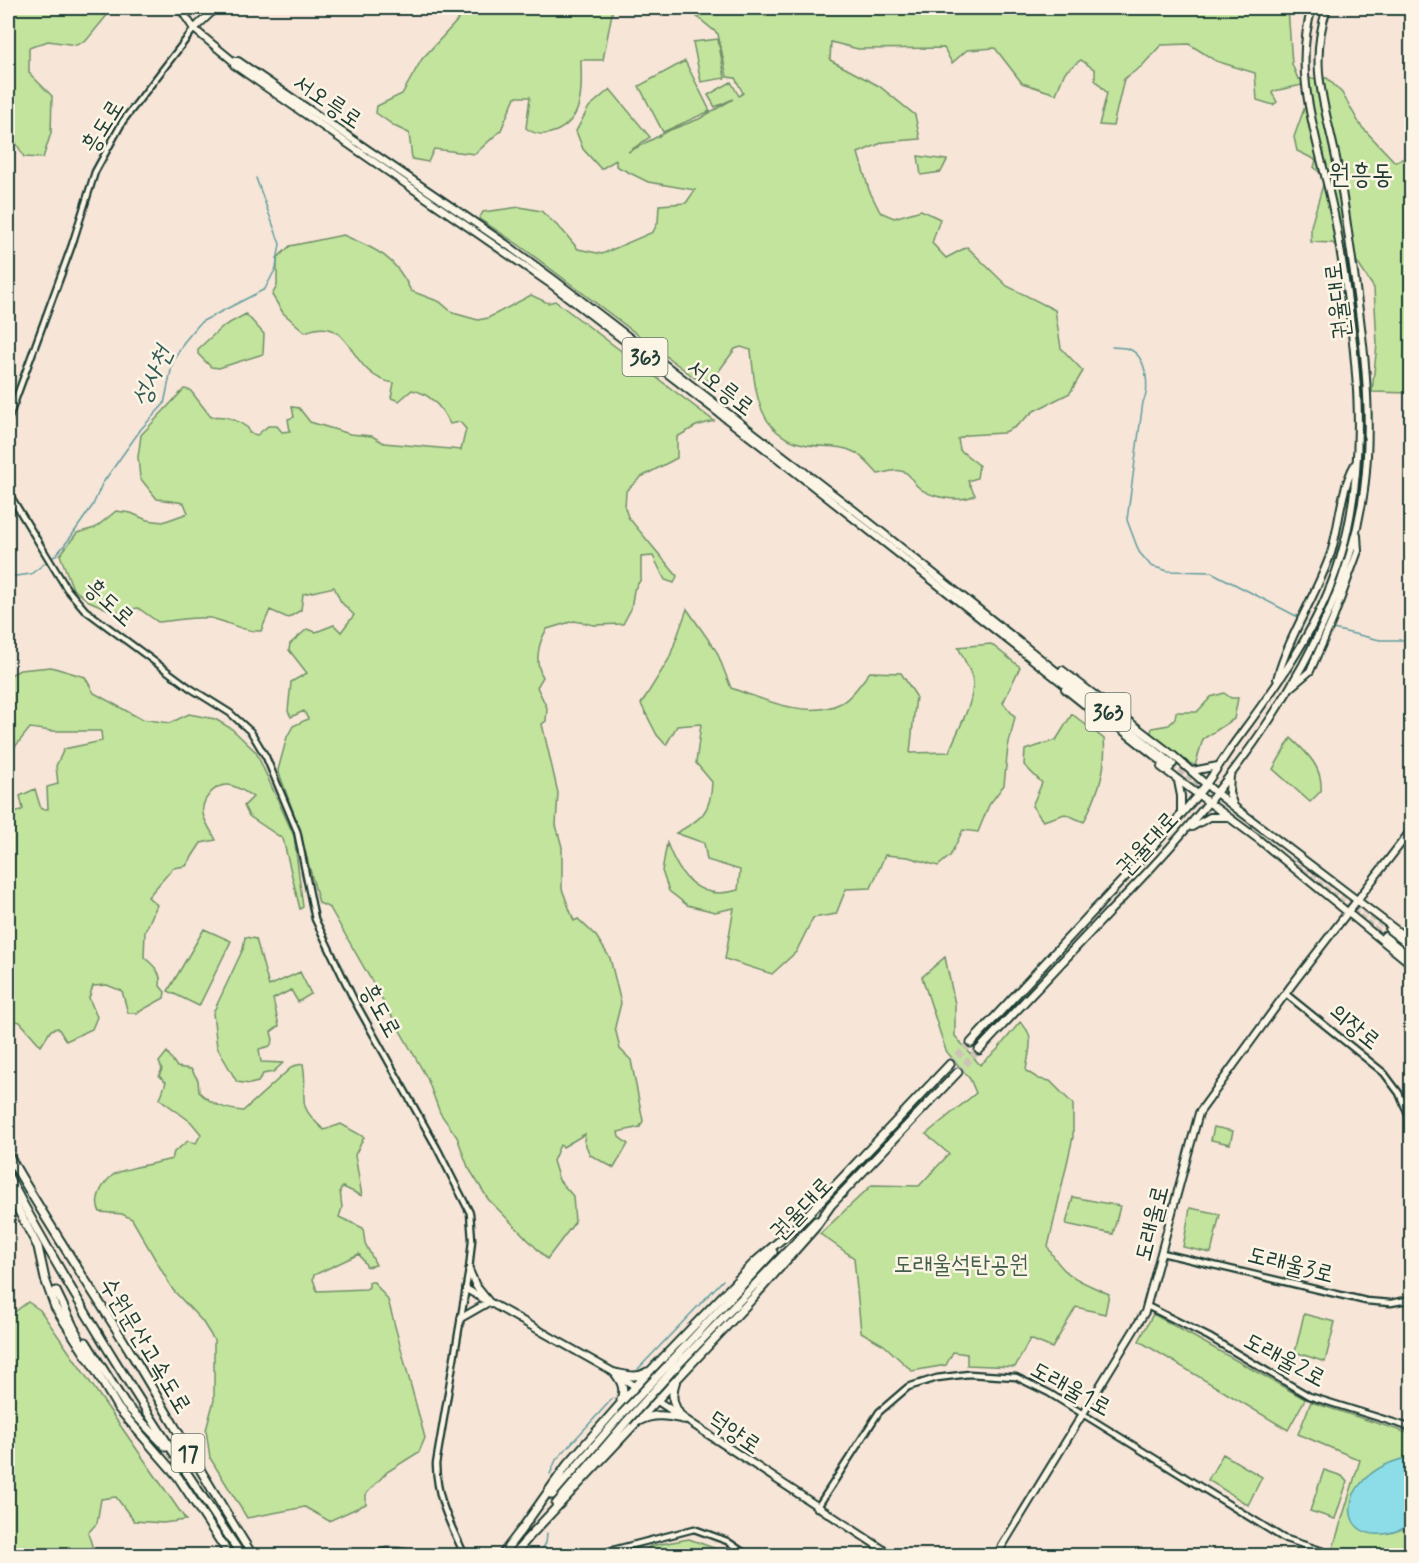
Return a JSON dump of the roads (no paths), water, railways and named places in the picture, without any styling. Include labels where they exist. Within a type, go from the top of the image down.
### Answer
[{"type":"highway","name":"권율대로","points":[[971,1043],[1099,905]]},
{"type":"highway","name":"권율대로","points":[[979,1050],[1108,913]]},
{"type":"highway","name":"권율대로","points":[[670,1368],[799,1224],[950,1064]]},
{"type":"highway","name":"권율대로","points":[[670,1368],[958,1072]]},
{"type":"highway","name":"수원문산고속도로","points":[[8,1154],[79,1274],[128,1348],[198,1469],[253,1556]]},
{"type":"highway","name":"수원문산고속도로","points":[[8,1176],[100,1338],[242,1556]]},
{"type":"highway","points":[[8,1191],[38,1247],[45,1279],[62,1320],[89,1359],[118,1408],[178,1477],[230,1556]]},
{"type":"highway","points":[[627,1420],[656,1399],[676,1380],[790,1258],[831,1205]]},
{"type":"highway","points":[[501,1556],[567,1465],[636,1386],[755,1262],[799,1224]]},
{"type":"highway","points":[[89,1359],[56,1291],[125,1404],[183,1468]]},
{"type":"highway","points":[[656,1365],[654,1378],[663,1385],[676,1380]]},
{"type":"highway","points":[[615,1373],[642,1375],[656,1365]]},
{"type":"highway","points":[[513,1556],[670,1368]]},
{"type":"highway","points":[[615,1373],[622,1383],[623,1392],[619,1406]]},
{"type":"highway","points":[[676,1380],[673,1390],[673,1407],[684,1419]]},
{"type":"highway","points":[[519,1533],[640,1409],[631,1402],[619,1406]]},
{"type":"highway","points":[[627,1420],[664,1415],[684,1419]]},
{"type":"main road","name":"서오릉로","points":[[180,8],[194,28],[233,61],[234,65],[552,285],[1171,766],[1043,660],[855,511],[506,244],[238,61],[233,61]]},
{"type":"main road","name":"흥도로","points":[[194,28],[216,8]]},
{"type":"main road","name":"권율대로","points":[[1099,905],[1181,815],[1205,785],[1306,638],[1329,588],[1348,522],[1356,461],[1357,404],[1348,294],[1336,223],[1304,74],[1302,48],[1312,8]]},
{"type":"main road","name":"권율대로","points":[[1108,913],[1187,830],[1209,803],[1286,691],[1315,640],[1338,591],[1357,529],[1367,449],[1365,394],[1359,306],[1347,223],[1338,166],[1319,92],[1318,43],[1326,8]]},
{"type":"main road","points":[[1276,684],[1284,655],[1305,614],[1331,552],[1346,480],[1356,461]]},
{"type":"main road","points":[[1286,691],[1310,671],[1326,635],[1358,551],[1357,529]]},
{"type":"main road","points":[[1043,660],[1073,678],[1192,771],[1205,785],[1412,942]]},
{"type":"main road","points":[[1046,670],[1059,685],[1178,780],[1349,910],[1412,965]]},
{"type":"main road","points":[[1192,771],[1219,766]]},
{"type":"main road","points":[[1230,775],[1229,790],[1234,807]]},
{"type":"main road","points":[[1178,780],[1181,815]]},
{"type":"main road","points":[[1187,830],[1210,817],[1228,818]]},
{"type":"main road","name":"도래울로","points":[[996,1556],[1148,1306],[1199,1113],[1349,910],[1412,829]]},
{"type":"main road","points":[[1412,948],[1387,933],[1412,958]]},
{"type":"main road","points":[[469,1270],[476,1286],[489,1302]]},
{"type":"main road","points":[[466,1289],[489,1302]]},
{"type":"main road","points":[[461,1318],[489,1302]]},
{"type":"main road","name":"덕양로","points":[[489,1302],[636,1386],[892,1556]]},
{"type":"street","name":"흥도로","points":[[8,420],[72,245],[95,172],[123,122],[194,28]]},
{"type":"street","name":"흥도로","points":[[8,492],[52,565],[85,610],[190,688],[230,713],[251,732],[266,757],[297,831],[304,879],[315,919],[354,1000],[438,1148],[470,1213],[472,1240],[469,1270],[436,1464],[437,1489],[441,1507],[465,1556]]},
{"type":"street","name":"의장로","points":[[1286,994],[1384,1073],[1400,1093],[1412,1124]]},
{"type":"street","name":"도래울3로","points":[[1162,1253],[1366,1301],[1391,1303],[1412,1299]]},
{"type":"street","name":"도래울2로","points":[[1148,1306],[1209,1337],[1309,1396],[1412,1428]]},
{"type":"street","name":"도래울1로","points":[[818,1508],[879,1412],[908,1387],[960,1374],[1016,1377],[1083,1414],[1283,1538],[1338,1556]]},
{"type":"street","points":[[590,1556],[694,1529],[727,1541],[749,1556]]},
{"type":"street","points":[[372,1556],[380,1552],[407,1552],[420,1556]]},
{"type":"water","points":[[1411,1457],[1411,1525],[1386,1534],[1367,1533],[1355,1524],[1351,1511],[1353,1496],[1364,1480],[1383,1466]]},
{"type":"waterway","name":"성사천","points":[[8,577],[31,574],[57,554],[70,538],[93,505],[102,484],[141,429],[164,404],[173,361],[184,342],[201,322],[265,289],[276,268],[280,244],[256,178]]},
{"type":"waterway","points":[[1112,347],[1131,350],[1141,360],[1146,374],[1146,390],[1127,520],[1139,552],[1151,566],[1168,571],[1211,572],[1300,618]]},
{"type":"waterway","points":[[1333,629],[1380,640],[1412,640]]},
{"type":"waterway","points":[[638,1369],[723,1280]]},
{"type":"waterway","points":[[550,1474],[556,1460],[613,1398]]},
{"type":"waterway","points":[[538,1556],[546,1543],[547,1533]]},
{"type":"tunnel","points":[[1173,764],[1215,796]]},
{"type":"tunnel","points":[[1170,768],[1200,792]]},
{"type":"tunnel","points":[[1289,860],[1384,936]]},
{"type":"tunnel","points":[[1300,860],[1389,930]]},
{"type":"tunnel","points":[[950,1064],[971,1043]]},
{"type":"tunnel","points":[[958,1072],[979,1050]]},
{"type":"district","name":"원흥동","points":[[1361,174]]},
{"type":"park label","name":"도래울석탄공원","points":[[961,1264]]}]
